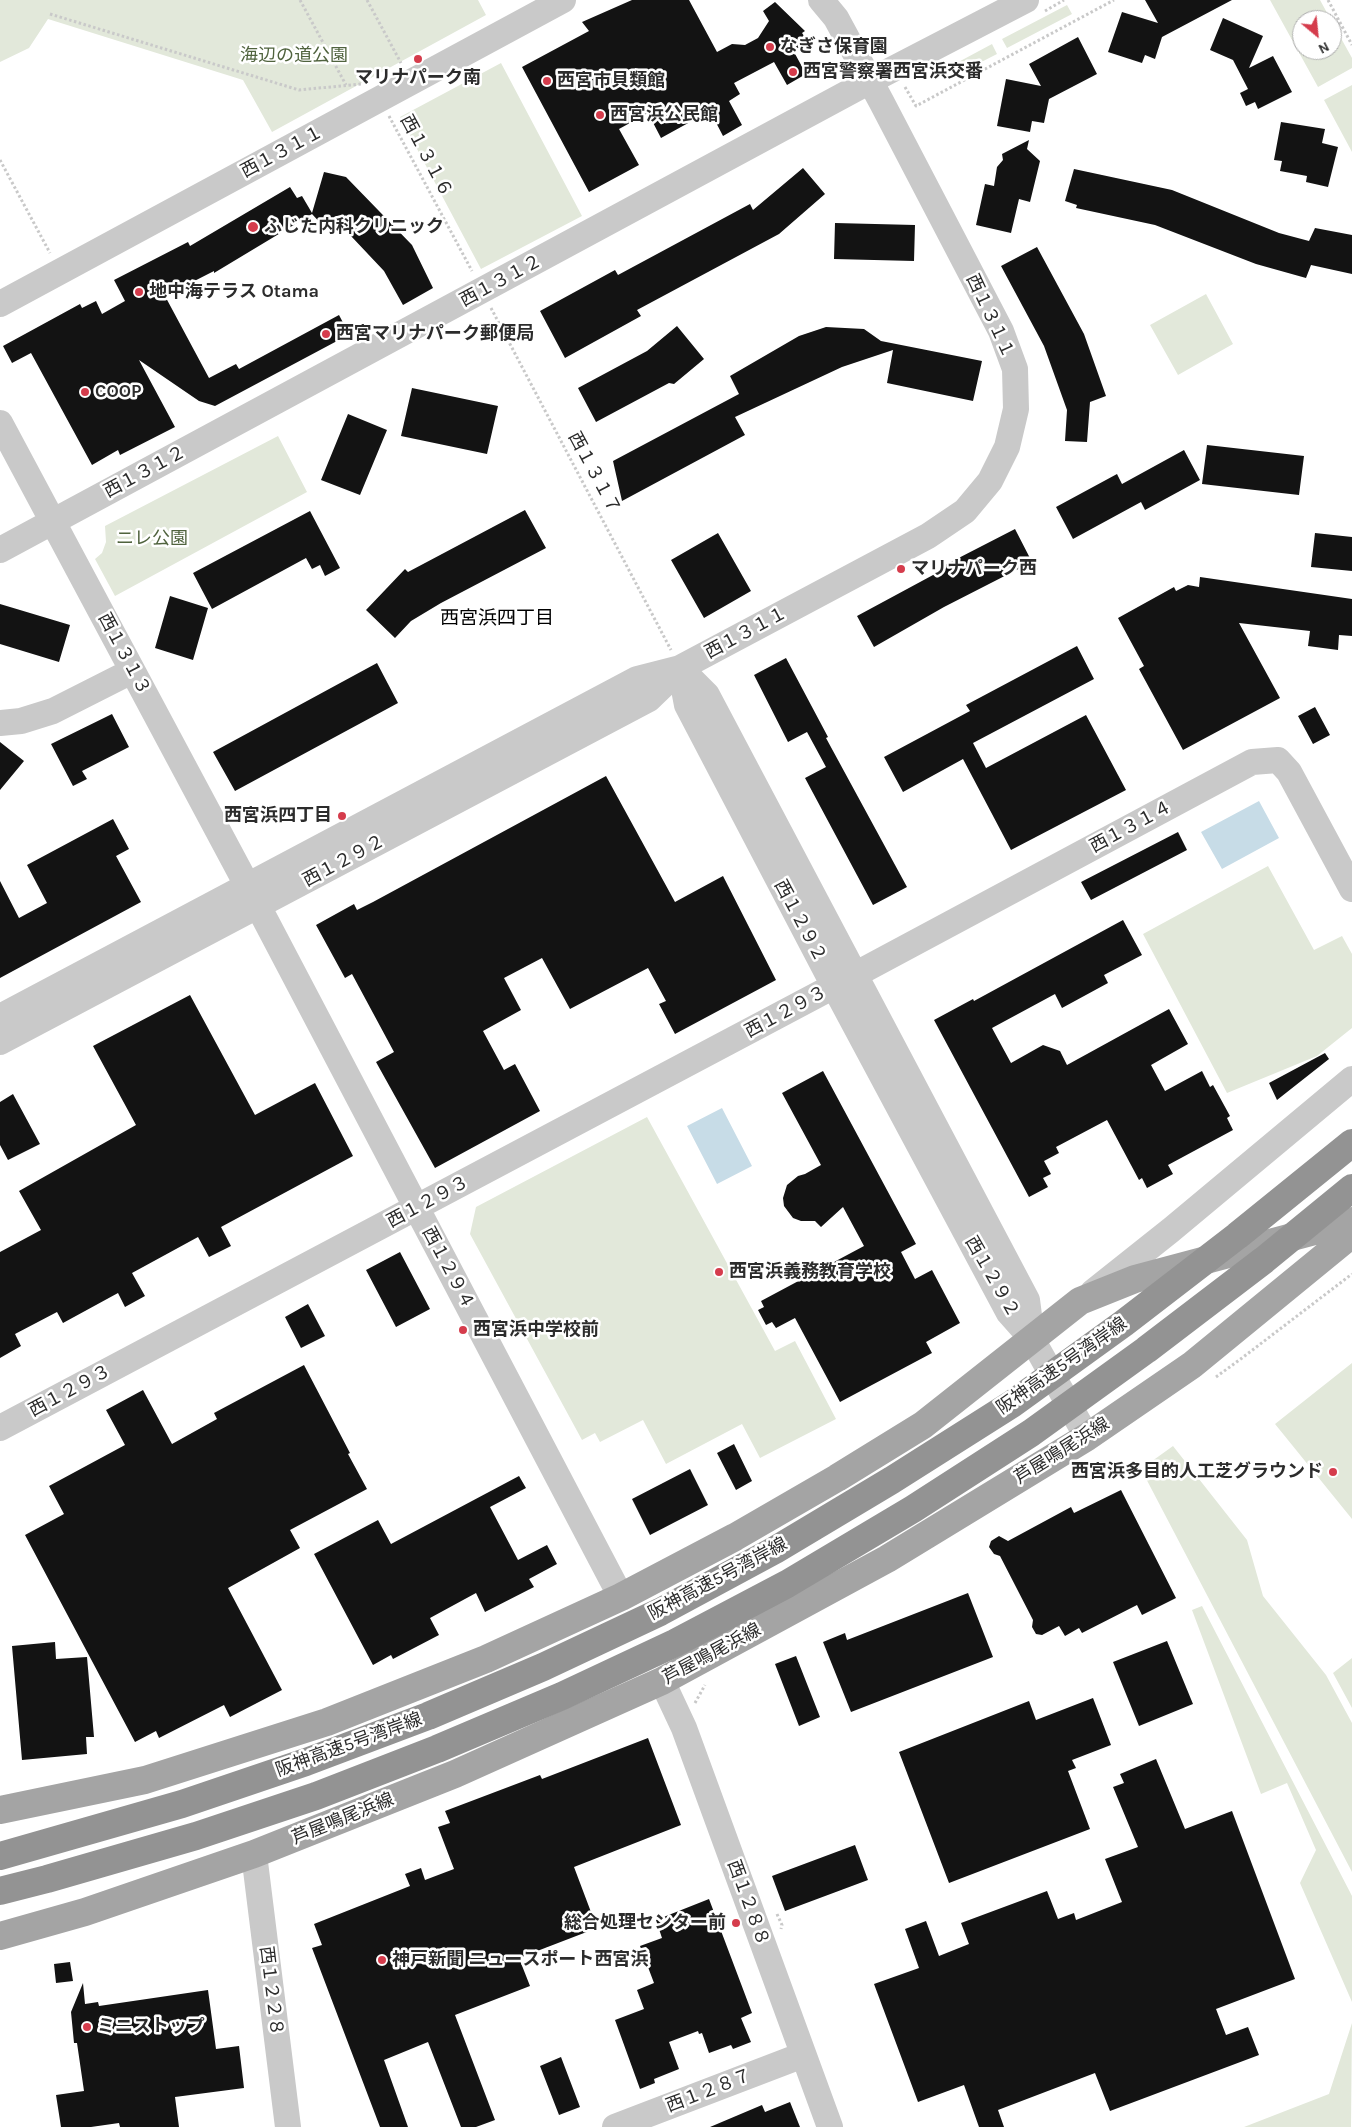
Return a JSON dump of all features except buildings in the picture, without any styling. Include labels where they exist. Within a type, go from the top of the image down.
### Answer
[{"type":"highway","name":"阪神高速5号湾岸線","points":[[0,1856],[182,1804],[306,1762],[437,1712],[544,1666],[660,1612],[783,1545],[892,1480],[1012,1404],[1124,1323],[1237,1236],[1352,1143]]},
{"type":"highway","name":"阪神高速5号湾岸線","points":[[0,1891],[196,1836],[316,1796],[455,1742],[562,1696],[675,1643],[787,1584],[912,1509],[1030,1433],[1162,1338],[1264,1260],[1352,1188]]},
{"type":"main road","points":[[0,1810],[145,1780],[327,1722],[486,1659],[621,1597],[735,1536],[923,1425],[1080,1302],[1135,1279],[1352,1221]]},
{"type":"main road","name":"芦屋鳴尾浜線","points":[[0,1936],[86,1912],[254,1854],[455,1774],[662,1681],[887,1558],[1087,1437],[1192,1365],[1352,1234]]},
{"type":"main road","points":[[621,1597],[662,1681]]},
{"type":"street","name":"西１３１１","points":[[680,668],[928,536],[965,511],[990,481],[1007,447],[1016,409],[1014,369],[1001,331],[836,18],[821,0]]},
{"type":"street","name":"西１３１２","points":[[0,550],[870,81],[1025,0]]},
{"type":"street","name":"西１３１１","points":[[0,304],[554,2]]},
{"type":"street","name":"西１３１３","points":[[0,424],[253,896]]},
{"type":"street","name":"西１２９２","points":[[0,1017],[253,896],[649,699],[680,668],[707,695],[845,980],[1027,1300],[1032,1339]]},
{"type":"street","points":[[0,723],[20,721],[52,711],[132,671]]},
{"type":"street","name":"西１３１４","points":[[845,980],[1252,762],[1278,760],[1289,772],[1352,889]]},
{"type":"street","name":"西１２９２","points":[[0,1042],[253,896]]},
{"type":"street","name":"西１２９４","points":[[253,896],[621,1597]]},
{"type":"street","name":"西１２９３","points":[[0,1428],[845,980]]},
{"type":"street","points":[[1080,1302],[1171,1230],[1352,1079]]},
{"type":"street","points":[[1254,1315],[1314,1281],[1352,1249]]},
{"type":"street","points":[[1032,1339],[1087,1437]]},
{"type":"street","name":"西１２８８","points":[[662,1681],[684,1728],[830,2127]]},
{"type":"street","name":"西１２２８","points":[[254,1854],[288,2127]]},
{"type":"street","name":"西１２８７","points":[[615,2127],[803,2055]]},
{"type":"path","points":[[300,0],[346,85]]},
{"type":"path","points":[[367,0],[403,66]]},
{"type":"path","points":[[905,87],[916,106],[1114,0]]},
{"type":"path","points":[[1328,0],[1352,45]]},
{"type":"path","points":[[50,14],[299,90],[363,84]]},
{"type":"path","name":"西１３１６","points":[[388,113],[483,291]]},
{"type":"path","points":[[0,160],[50,253]]},
{"type":"path","name":"西１３１７","points":[[483,291],[680,668]]},
{"type":"path","points":[[1210,1380],[1242,1358],[1352,1274]]},
{"type":"path","points":[[693,1707],[704,1685],[713,1680]]},
{"type":"path","points":[[776,1912],[782,1925],[781,1937]]},
{"type":"green space","name":"海辺の道公園","points":[[0,0],[478,0],[486,15],[272,132],[243,80],[48,19],[29,48],[0,62]]},
{"type":"green space","points":[[1270,0],[1320,0],[1326,10],[1292,10],[1292,40]]},
{"type":"green space","points":[[1067,5],[1072,14],[1007,48],[1002,39]]},
{"type":"green space","points":[[1342,40],[1352,58],[1352,68],[1318,87],[1303,60],[1342,60]]},
{"type":"green space","points":[[992,44],[997,54],[956,75],[951,66]]},
{"type":"green space","points":[[501,63],[582,216],[481,269],[400,117]]},
{"type":"green space","points":[[1352,85],[1352,152],[1324,100]]},
{"type":"green space","points":[[1206,294],[1233,344],[1178,375],[1150,325]]},
{"type":"green space","name":"ニレ公園","points":[[278,436],[307,492],[115,596],[95,559],[102,553],[106,542],[105,526]]},
{"type":"green space","points":[[1268,866],[1314,950],[1342,936],[1352,954],[1352,1028],[1317,1056],[1227,1093],[1143,934]]},
{"type":"green space","points":[[647,1117],[775,1351],[795,1341],[836,1419],[760,1458],[742,1424],[666,1464],[643,1420],[600,1442],[595,1433],[582,1440],[470,1234],[476,1207]]},
{"type":"green space","name":"西宮浜多目的人工芝グラウンド","points":[[1352,1363],[1352,1519],[1275,1424]]},
{"type":"green space","points":[[1173,1446],[1247,1540],[1263,1596],[1326,1675],[1352,1723],[1352,1872],[1141,1469]]},
{"type":"green space","points":[[1202,1606],[1352,1896],[1352,2002],[1300,1883],[1316,1850],[1287,1783],[1261,1794],[1192,1610]]},
{"type":"green space","points":[[1352,1658],[1352,1708],[1333,1673]]},
{"type":"green space","points":[[1352,2023],[1351,2127],[1244,2127],[1329,2094]]},
{"type":"water","points":[[1259,801],[1279,838],[1222,869],[1201,832]]},
{"type":"water","points":[[722,1108],[752,1166],[717,1184],[687,1126]]},
{"type":"place","name":"なぎさ保育園","points":[[770,47]]},
{"type":"place","name":"マリナパーク南","points":[[418,59]]},
{"type":"place","name":"西宮警察署西宮浜交番","points":[[793,72]]},
{"type":"place","name":"西宮市貝類館","points":[[547,81]]},
{"type":"place","name":"西宮浜公民館","points":[[600,115]]},
{"type":"place","name":"ふじた内科クリニック","points":[[253,227]]},
{"type":"place","name":"地中海テラス Otama","points":[[139,292]]},
{"type":"place","name":"西宮マリナパーク郵便局","points":[[326,334]]},
{"type":"place","name":"COOP","points":[[85,392]]},
{"type":"place","name":"マリナパーク西","points":[[901,569]]},
{"type":"place","name":"西宮浜四丁目","points":[[342,816]]},
{"type":"place","name":"西宮浜義務教育学校","points":[[719,1272]]},
{"type":"place","name":"西宮浜中学校前","points":[[463,1330]]},
{"type":"place","name":"西宮浜多目的人工芝グラウンド","points":[[1333,1472]]},
{"type":"place","name":"総合処理センター前","points":[[736,1923]]},
{"type":"place","name":"神戸新聞 ニュースポート西宮浜","points":[[382,1960]]},
{"type":"place","name":"ミニストップ","points":[[87,2027]]},
{"type":"district","name":"西宮浜四丁目","points":[[497,619]]}]
